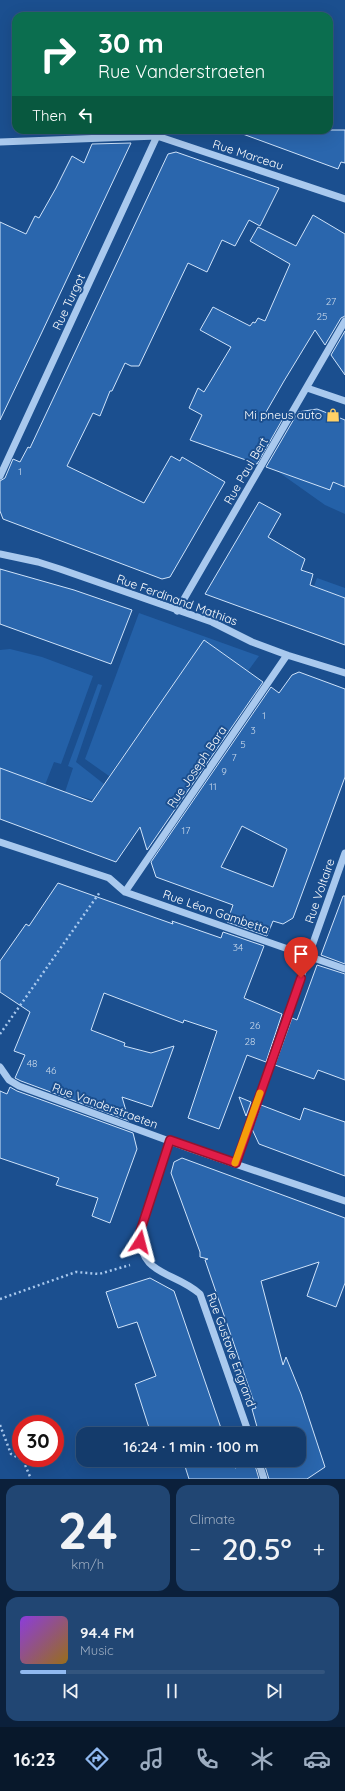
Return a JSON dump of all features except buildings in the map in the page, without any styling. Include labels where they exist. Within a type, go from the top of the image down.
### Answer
[{"type":"street","name":"Rue Marceau","points":[[0,142],[157,136],[345,199]]},
{"type":"street","name":"Rue Turgot","points":[[0,476],[157,136]]},
{"type":"street","name":"Rue Paul Bert","points":[[177,611],[345,321]]},
{"type":"street","points":[[306,388],[345,402]]},
{"type":"street","name":"Rue Ferdinand Mathias","points":[[0,554],[38,562],[212,622],[252,642],[287,655],[345,673]]},
{"type":"street","name":"Rue Joseph Bara","points":[[125,892],[287,655]]},
{"type":"street","points":[[0,842],[109,878],[125,892]]},
{"type":"street","name":"Rue Voltaire","points":[[236,1163],[345,853]]},
{"type":"street","name":"Rue Léon Gambetta","points":[[125,892],[345,969]]},
{"type":"street","name":"Rue Vanderstraeten","points":[[0,1068],[9,1080],[19,1086],[345,1201]]},
{"type":"street","points":[[146,1260],[140,1242],[140,1232],[170,1140]]},
{"type":"street","name":"Rue Gustave Engrand","points":[[146,1260],[152,1267],[185,1283],[200,1294],[247,1427]]},
{"type":"street","points":[[260,1467],[264,1479]]},
{"type":"path","points":[[0,1034],[109,878]]},
{"type":"path","points":[[0,1299],[76,1272],[99,1274],[146,1260]]},
{"type":"path","points":[[0,1425],[11,1454],[23,1460],[31,1479]]},
{"type":"shaded area","points":[[277,471],[330,490],[333,482],[345,487],[345,514],[325,505]]},
{"type":"shaded area","points":[[317,578],[345,588],[345,598],[314,586]]},
{"type":"shaded area","points":[[139,613],[259,656],[248,671],[204,640],[109,776],[85,759]]},
{"type":"shaded area","points":[[10,649],[42,657],[93,676],[61,764],[54,762],[45,785],[0,768],[0,650]]},
{"type":"shaded area","points":[[98,684],[102,685],[76,762],[104,784],[93,800],[65,792],[73,768],[68,766]]},
{"type":"slow traffic","points":[[235,1163],[260,1093]]},
{"type":"place","name":"Mi pneus auto","points":[[333,415]]},
{"type":"route","points":[[140,1242],[140,1232],[170,1140],[191,1149],[236,1163],[301,978]]}]
